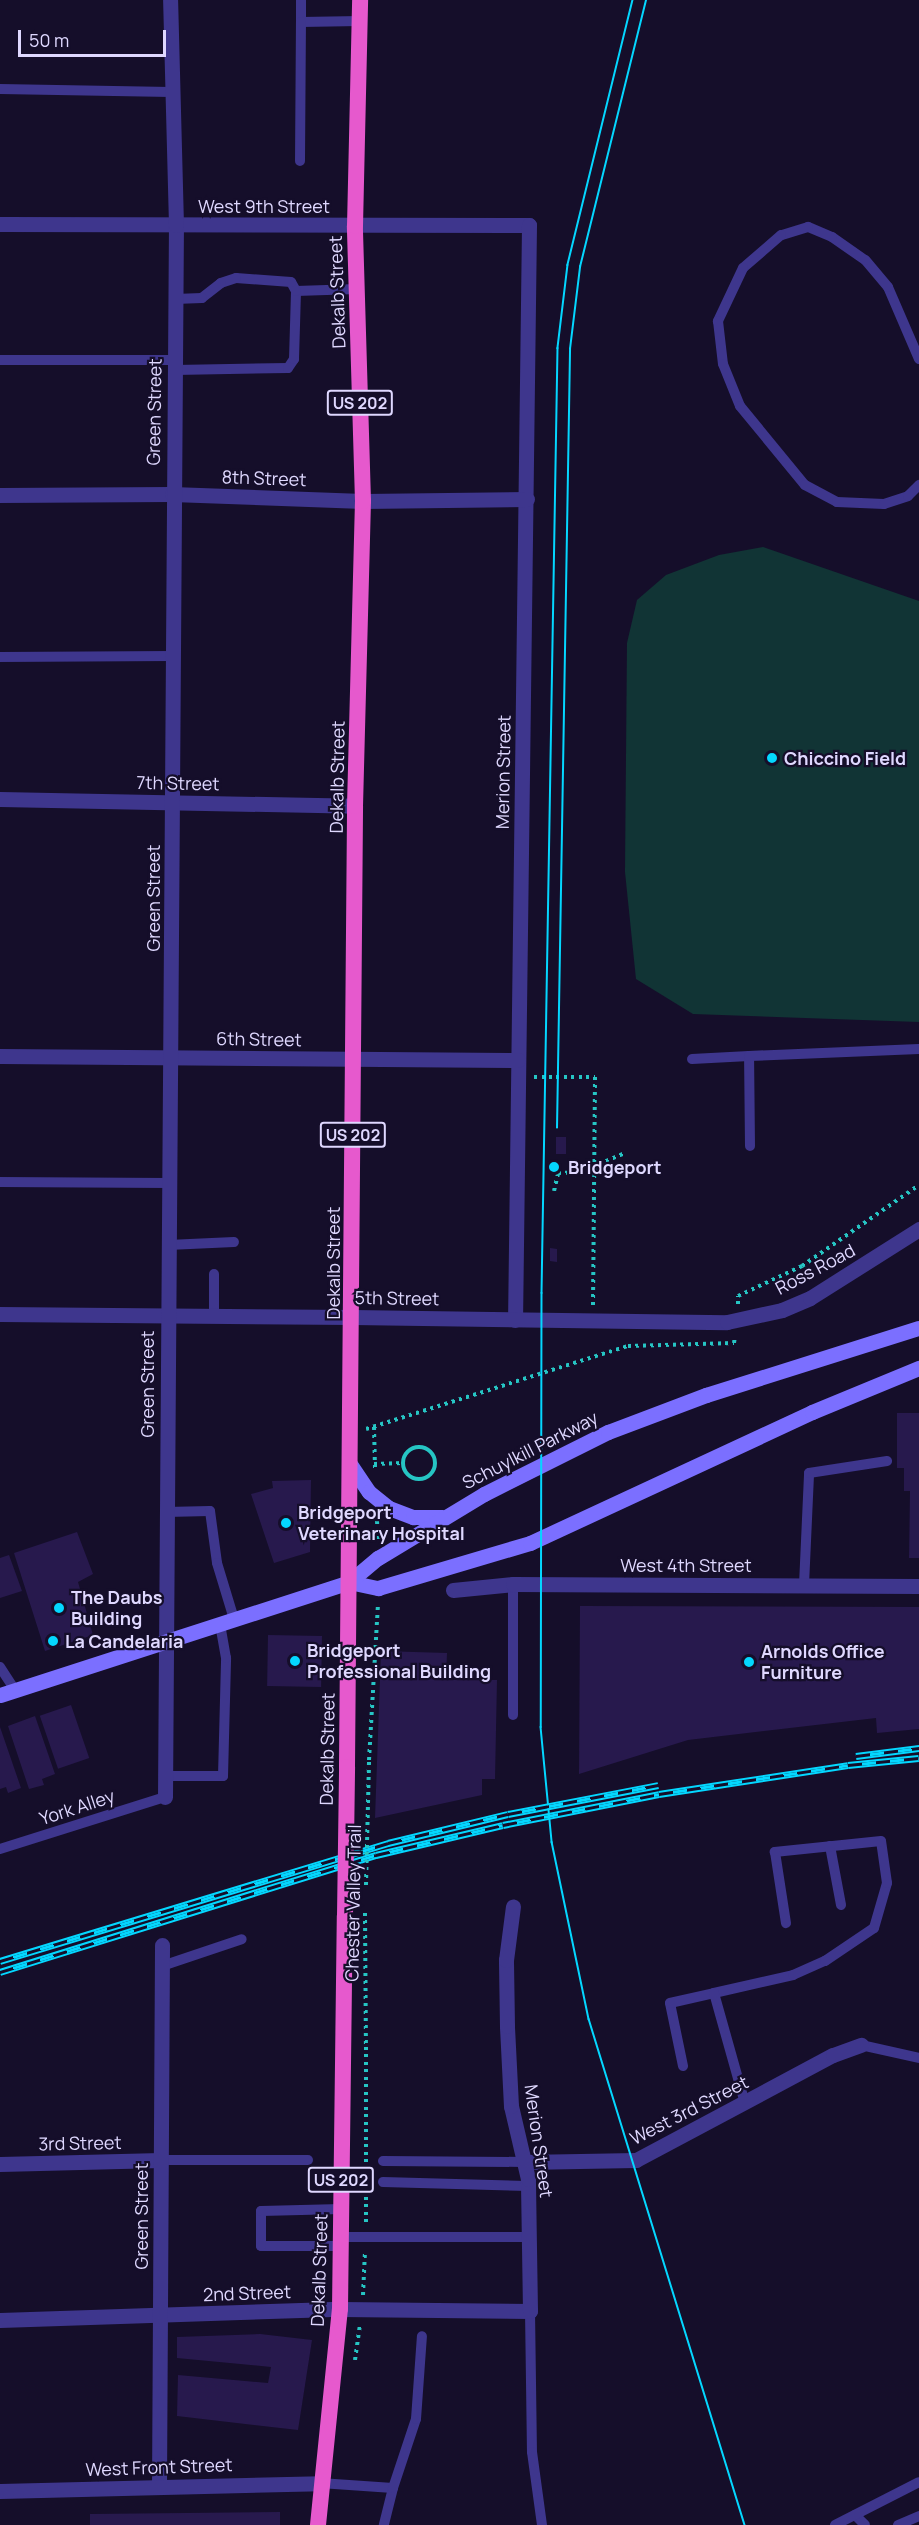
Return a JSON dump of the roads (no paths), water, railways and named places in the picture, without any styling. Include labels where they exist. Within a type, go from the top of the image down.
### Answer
[{"type":"highway","name":"Dekalb Street","points":[[318,2525],[320,2483],[340,2309],[351,1464],[356,806],[363,501],[355,226],[360,0]]},
{"type":"main road","name":"Schuylkill Parkway","points":[[349,1582],[378,1558],[521,1473],[618,1428],[919,1328]]},
{"type":"main road","points":[[0,1695],[349,1582],[378,1588],[530,1543],[831,1404],[919,1368]]},
{"type":"main road","points":[[351,1464],[369,1492],[388,1509],[414,1517],[446,1517]]},
{"type":"street","name":"Green Street","points":[[165,1797],[167,1315],[173,802],[172,494],[176,225],[170,0]]},
{"type":"street","name":"West 9th Street","points":[[0,224],[529,225]]},
{"type":"street","name":"Merion Street","points":[[515,1320],[529,225]]},
{"type":"street","name":"8th Street","points":[[0,495],[172,494],[363,501],[527,499]]},
{"type":"street","name":"7th Street","points":[[0,799],[356,806]]},
{"type":"street","name":"6th Street","points":[[0,1056],[519,1060]]},
{"type":"street","name":"Ross Road","points":[[685,1324],[736,1320],[782,1310],[810,1298],[919,1229]]},
{"type":"street","name":"5th Street","points":[[0,1314],[352,1317],[685,1324]]},
{"type":"street","name":"West 4th Street","points":[[453,1590],[513,1584],[919,1586]]},
{"type":"street","name":"Merion Street","points":[[513,1906],[506,1960],[507,2026],[511,2106],[528,2186],[531,2311]]},
{"type":"street","name":"Green Street","points":[[159,2487],[162,1946]]},
{"type":"street","name":"West 3rd Street","points":[[524,2162],[636,2160],[833,2055],[861,2045]]},
{"type":"street","name":"3rd Street","points":[[0,2164],[161,2160]]},
{"type":"street","name":"2nd Street","points":[[0,2320],[340,2309],[531,2311]]},
{"type":"street","name":"West Front Street","points":[[0,2491],[320,2483]]},
{"type":"lane","points":[[300,161],[301,0]]},
{"type":"lane","points":[[301,22],[360,21]]},
{"type":"lane","points":[[0,88],[171,92]]},
{"type":"lane","points":[[919,359],[888,286],[865,260],[832,237],[808,227],[781,236],[743,268],[717,321],[723,364],[740,406],[805,484],[837,502],[884,504],[908,496],[919,485]]},
{"type":"lane","points":[[0,360],[288,368],[294,359],[296,291],[291,282],[236,278],[221,283],[202,298],[175,299]]},
{"type":"lane","points":[[296,291],[357,289]]},
{"type":"lane","points":[[0,657],[173,656]]},
{"type":"lane","points":[[692,1059],[919,1049]]},
{"type":"lane","points":[[749,1056],[750,1146]]},
{"type":"lane","points":[[0,1182],[169,1183]]},
{"type":"lane","points":[[168,1245],[234,1242]]},
{"type":"lane","points":[[214,1274],[214,1316]]},
{"type":"lane","points":[[804,1585],[809,1473],[887,1461]]},
{"type":"lane","points":[[165,1776],[223,1776],[227,1622],[210,1511],[166,1512]]},
{"type":"lane","points":[[513,1584],[513,1715]]},
{"type":"lane","points":[[0,1667],[15,1690]]},
{"type":"lane","name":"York Alley","points":[[0,1849],[165,1797]]},
{"type":"lane","points":[[683,2067],[670,2003],[793,1975],[825,1960],[874,1928],[886,1883],[881,1841],[776,1852],[786,1923]]},
{"type":"lane","points":[[830,1846],[841,1905]]},
{"type":"lane","points":[[162,1966],[242,1939]]},
{"type":"lane","points":[[714,1993],[745,2103]]},
{"type":"lane","points":[[861,2045],[919,2058]]},
{"type":"lane","points":[[161,2160],[308,2160]]},
{"type":"lane","points":[[383,2161],[524,2162]]},
{"type":"lane","points":[[383,2182],[528,2186]]},
{"type":"lane","points":[[341,2209],[261,2211],[261,2246],[529,2237]]},
{"type":"lane","points":[[531,2311],[532,2452],[542,2525]]},
{"type":"lane","points":[[384,2525],[393,2488],[416,2419],[423,2336]]},
{"type":"lane","points":[[834,2525],[919,2482]]},
{"type":"lane","points":[[320,2483],[393,2488]]},
{"type":"lane","points":[[855,2515],[865,2525]]},
{"type":"lane","points":[[898,2525],[919,2516]]},
{"type":"tram line","points":[[633,0],[568,265],[558,348],[542,1293],[541,1727],[552,1842],[589,2019],[745,2525]]},
{"type":"tram line","points":[[557,1128],[570,349],[580,267],[646,0]]},
{"type":"railway","points":[[856,1756],[919,1748]]},
{"type":"railway","points":[[0,1972],[376,1855],[503,1825],[659,1794],[848,1765],[919,1758]]},
{"type":"railway","points":[[0,1961],[388,1843],[508,1814],[658,1785]]},
{"type":"place","name":"Chiccino Field","points":[[772,758]]},
{"type":"place","name":"Bridgeport","points":[[554,1167]]},
{"type":"place","name":"Bridgeport Veterinary Hospital","points":[[286,1523]]},
{"type":"place","name":"The Daubs Building","points":[[59,1608]]},
{"type":"place","name":"La Candelaria","points":[[53,1641]]},
{"type":"place","name":"Bridgeport Professional Building","points":[[295,1661]]},
{"type":"place","name":"Arnolds Office Furniture","points":[[749,1662]]}]
